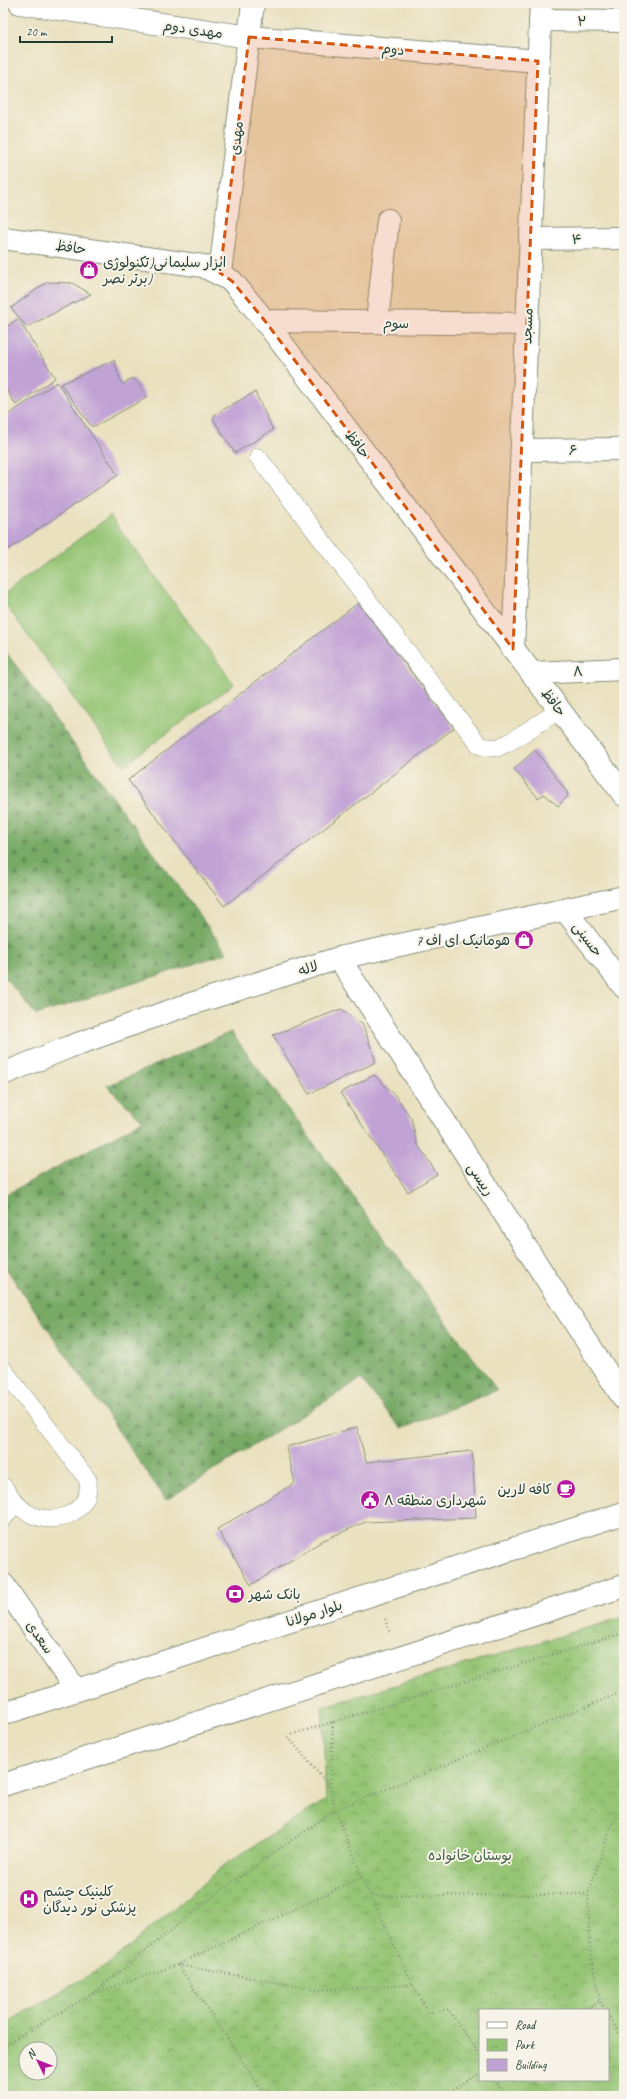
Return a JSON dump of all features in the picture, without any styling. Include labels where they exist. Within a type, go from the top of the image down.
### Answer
[{"type":"street","name":"مهدی دوم","points":[[20,3],[249,37]]},
{"type":"street","name":"مهدی","points":[[220,273],[253,3]]},
{"type":"street","name":"۲","points":[[540,12],[624,21]]},
{"type":"street","name":"مسجد","points":[[513,649],[540,12]]},
{"type":"street","name":"دوم","points":[[249,37],[538,60]]},
{"type":"street","points":[[377,322],[388,220]]},
{"type":"street","name":"حافظ","points":[[3,238],[203,266],[220,273],[232,281],[265,321],[624,795]]},
{"type":"street","name":"۴","points":[[530,239],[624,238]]},
{"type":"street","name":"سوم","points":[[265,321],[527,324]]},
{"type":"street","name":"۶","points":[[522,450],[624,449]]},
{"type":"street","name":"۸","points":[[533,673],[624,669]]},
{"type":"street","name":"لاله","points":[[3,1074],[69,1047],[181,1007],[339,958],[566,911],[624,897]]},
{"type":"street","name":"حسینی","points":[[566,911],[624,987]]},
{"type":"street","name":"رییسی","points":[[339,958],[624,1399]]},
{"type":"street","name":"بلوار مولانا","points":[[3,1714],[624,1513]]},
{"type":"street","name":"سعدی","points":[[3,1584],[76,1690]]},
{"type":"street","points":[[3,1784],[624,1586]]},
{"type":"lane","points":[[258,457],[480,746],[496,748],[508,743],[560,710]]},
{"type":"lane","points":[[3,1369],[88,1480],[89,1488],[88,1497],[77,1510],[63,1518],[43,1518],[28,1513],[16,1503],[3,1486]]},
{"type":"lane","points":[[3,1519],[16,1503]]},
{"type":"path","points":[[376,1593],[398,1658]]},
{"type":"path","points":[[330,1787],[287,1736],[624,1634]]},
{"type":"path","points":[[3,2046],[92,1994],[220,1891],[335,1810],[624,1691]]},
{"type":"path","points":[[333,1722],[330,1787],[335,1810],[362,1877],[413,1985],[429,2014],[448,2009],[479,2054]]},
{"type":"path","points":[[604,2009],[600,2001],[590,1947],[588,1894],[611,1826],[624,1808]]},
{"type":"path","points":[[92,1994],[178,1965],[362,1877]]},
{"type":"path","points":[[372,1896],[588,1894]]},
{"type":"path","points":[[178,1965],[320,1990],[413,1985]]},
{"type":"path","points":[[178,1965],[266,2096]]},
{"type":"path","points":[[586,2009],[600,2001]]},
{"type":"path","points":[[609,2017],[624,2041]]},
{"type":"path","points":[[443,2096],[479,2074]]},
{"type":"path","points":[[497,2081],[505,2096]]},
{"type":"highlighted area","points":[[249,37],[538,61],[513,649],[265,321],[232,281],[220,273]]},
{"type":"green space","points":[[110,516],[234,684],[123,766],[3,601],[3,595]]},
{"type":"green space","points":[[3,648],[227,953],[36,1015],[3,975]]},
{"type":"green space","points":[[231,1032],[497,1390],[401,1429],[361,1379],[166,1500],[3,1264],[3,1196],[143,1121],[107,1086]]},
{"type":"green space","name":"بوستان خانواده","points":[[624,1617],[624,2096],[3,2096],[3,2025],[110,1963],[227,1863],[326,1800],[322,1707]]},
{"type":"building","points":[[47,282],[72,283],[91,294],[27,327],[11,308]]},
{"type":"building","points":[[18,319],[55,378],[16,405],[3,384],[3,329]]},
{"type":"building","points":[[114,360],[121,382],[123,384],[133,378],[139,384],[146,398],[95,426],[91,426],[61,384]]},
{"type":"building","points":[[57,382],[118,475],[3,553],[3,418]]},
{"type":"building","points":[[255,392],[273,430],[235,453],[213,419],[215,414]]},
{"type":"building","points":[[358,603],[454,728],[224,906],[128,780]]},
{"type":"building","points":[[535,750],[567,792],[568,796],[558,806],[544,794],[538,798],[514,769]]},
{"type":"building","points":[[341,1009],[363,1025],[376,1062],[309,1094],[273,1035]]},
{"type":"building","points":[[374,1075],[395,1095],[411,1118],[417,1143],[437,1174],[408,1192],[340,1093]]},
{"type":"building","name":"شهرداری منطقه ۸","points":[[357,1427],[366,1462],[472,1451],[476,1518],[365,1522],[324,1540],[251,1585],[217,1529],[295,1483],[286,1447]]},
{"type":"place","name":"ابزار سلیمانی(تکنولوژی برتر نصر)","points":[[89,270]]},
{"type":"place","name":"هومانیک ای اف 7","points":[[524,940]]},
{"type":"place","name":"کافه لارین","points":[[566,1489]]},
{"type":"place","name":"شهرداری منطقه ۸","points":[[370,1500]]},
{"type":"place","name":"بانک شهر","points":[[235,1594]]},
{"type":"place","name":"کلینیک چشم پزشکی نور دیدگان","points":[[29,1899]]}]
